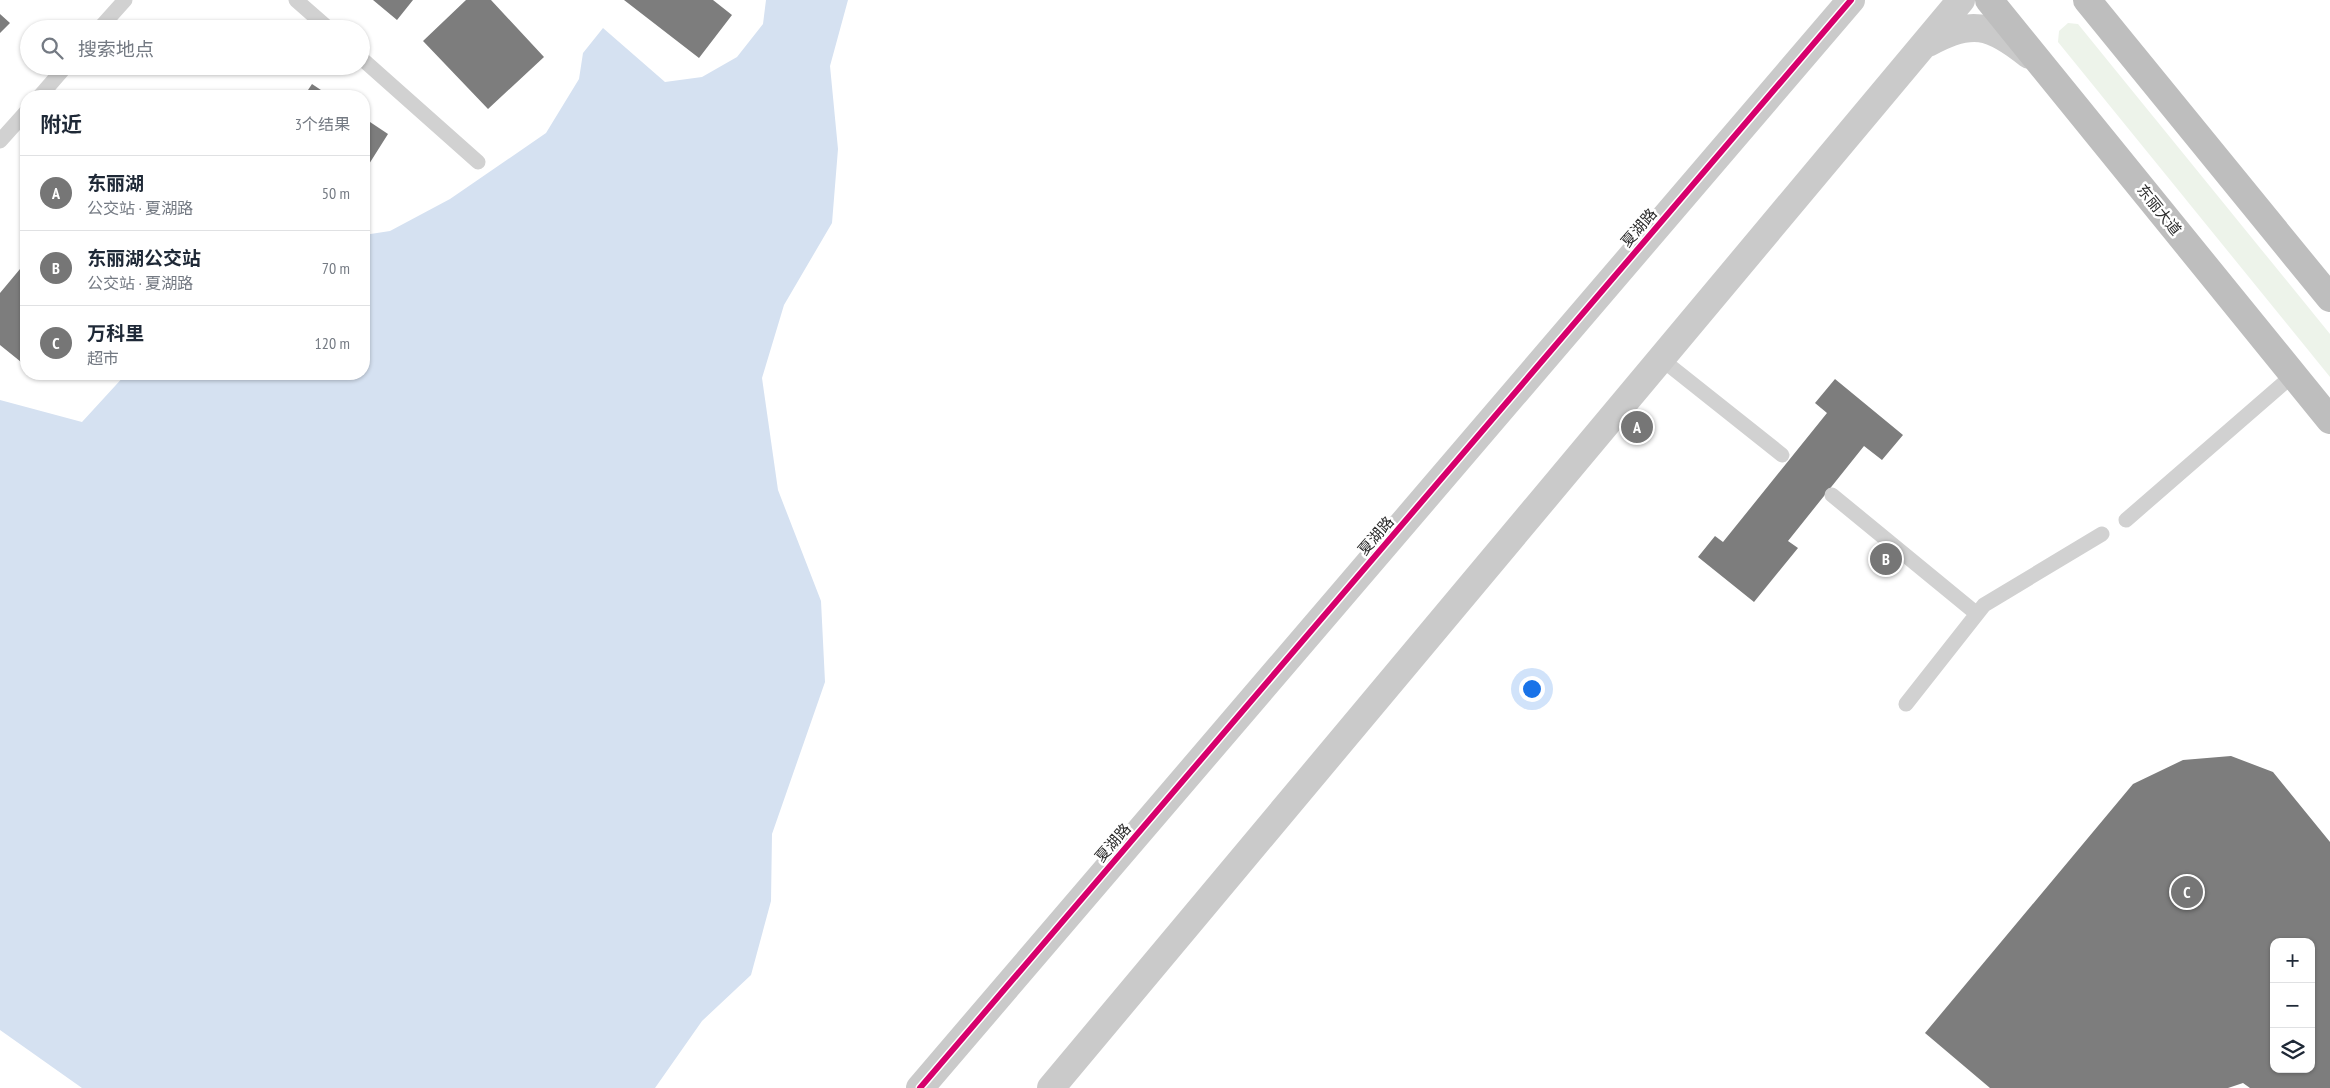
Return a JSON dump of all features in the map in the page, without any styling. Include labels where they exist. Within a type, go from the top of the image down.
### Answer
[{"type":"highway","name":"东丽大道","points":[[1989,0],[2330,420]]},
{"type":"highway","points":[[2088,4],[2330,298]]},
{"type":"street","name":"夏湖路","points":[[920,1088],[1851,0]]},
{"type":"street","points":[[1051,1088],[1961,0]]},
{"type":"street","points":[[1922,46],[1946,33],[1962,28],[1977,27],[2005,36],[2041,65]]},
{"type":"lane","points":[[107,20],[125,0]]},
{"type":"lane","points":[[296,0],[318,20]]},
{"type":"lane","points":[[370,66],[478,162]]},
{"type":"lane","points":[[45,90],[58,75]]},
{"type":"lane","points":[[0,141],[20,119]]},
{"type":"lane","points":[[1660,358],[1782,455]]},
{"type":"lane","points":[[2126,520],[2293,375]]},
{"type":"lane","points":[[1832,495],[1977,614]]},
{"type":"lane","points":[[1906,704],[1984,605],[2102,534]]},
{"type":"shaded area","points":[[2068,23],[2078,24],[2330,334],[2330,377],[2058,42],[2059,31]]},
{"type":"water","points":[[766,0],[848,0],[830,66],[838,149],[832,223],[784,305],[762,378],[778,490],[821,601],[825,682],[772,834],[771,901],[751,975],[702,1021],[655,1088],[82,1088],[0,1030],[0,400],[82,422],[120,380],[370,380],[370,234],[390,231],[450,199],[546,133],[579,79],[583,53],[603,28],[665,82],[702,77],[737,57],[763,24]]},
{"type":"building","points":[[373,0],[413,0],[397,20]]},
{"type":"building","points":[[466,0],[491,0],[544,57],[488,109],[423,41]]},
{"type":"building","points":[[624,0],[713,0],[732,15],[699,58]]},
{"type":"building","points":[[0,14],[10,23],[0,33]]},
{"type":"building","points":[[312,84],[321,90],[308,90]]},
{"type":"building","points":[[370,122],[388,134],[370,162]]},
{"type":"building","points":[[20,269],[20,361],[0,345],[0,293]]},
{"type":"building","points":[[1835,379],[1903,435],[1882,460],[1864,446],[1788,541],[1798,548],[1754,602],[1698,557],[1715,536],[1723,542],[1827,413],[1815,403]]},
{"type":"building","points":[[2231,756],[2273,772],[2330,842],[2330,1088],[2250,1088],[2243,1083],[2228,1088],[1990,1088],[1925,1033],[2133,784],[2183,760]]},
{"type":"cycle path","points":[[920,1088],[1851,0]]},
{"type":"place","name":"东丽湖","points":[[1637,427]]},
{"type":"place","name":"东丽湖公交站","points":[[1886,559]]},
{"type":"place","name":"万科里","points":[[2187,892]]}]
